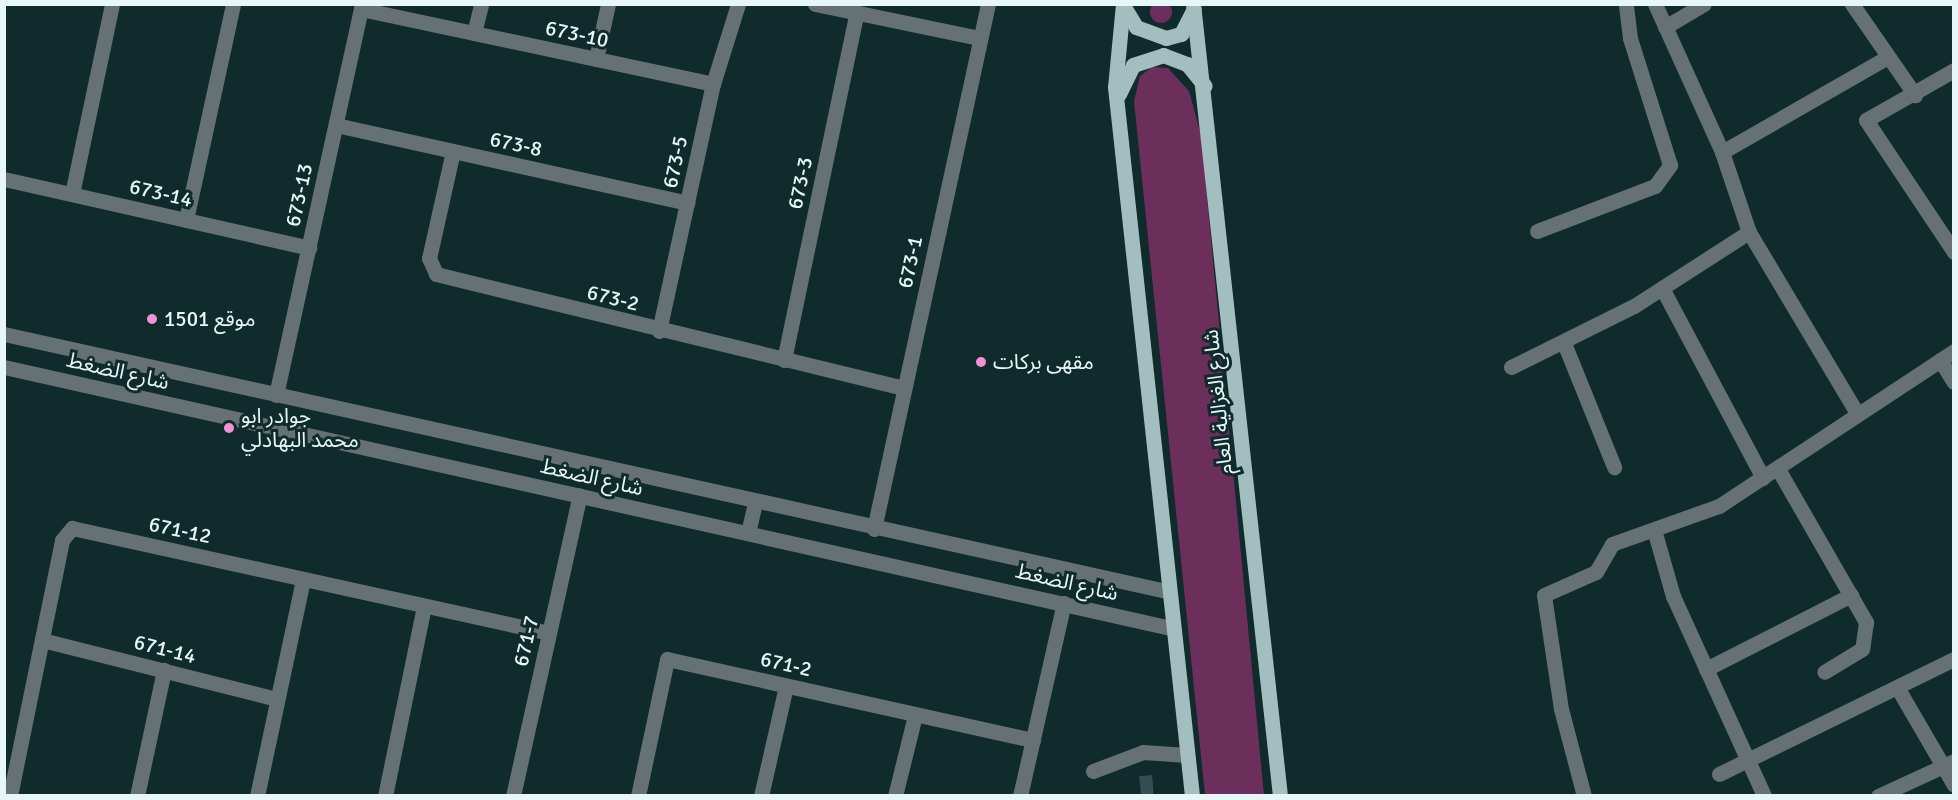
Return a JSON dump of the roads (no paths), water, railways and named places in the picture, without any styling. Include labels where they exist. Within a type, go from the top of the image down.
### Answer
[{"type":"main road","points":[[1123,5],[1136,27],[1166,38],[1182,34],[1193,6]]},
{"type":"main road","points":[[1123,5],[1115,65],[1117,100],[1166,591],[1192,795]]},
{"type":"main road","name":"شارع الغزالية العام","points":[[1193,6],[1206,89],[1280,795]]},
{"type":"main road","points":[[1117,100],[1133,65],[1163,55],[1187,64],[1206,89]]},
{"type":"street","points":[[72,194],[112,4]]},
{"type":"street","points":[[186,220],[233,4]]},
{"type":"street","points":[[474,33],[481,4]]},
{"type":"street","points":[[596,59],[608,4]]},
{"type":"street","name":"673-5","points":[[659,331],[714,84],[738,4]]},
{"type":"street","points":[[814,4],[979,38]]},
{"type":"street","name":"673-1","points":[[874,529],[988,4]]},
{"type":"street","points":[[1536,231],[1655,186],[1670,165],[1630,38],[1626,4]]},
{"type":"street","points":[[1655,4],[1722,152],[1749,232],[1857,413]]},
{"type":"street","points":[[1665,27],[1704,4]]},
{"type":"street","points":[[1852,4],[1915,95]]},
{"type":"street","name":"673-10","points":[[362,7],[714,84]]},
{"type":"street","name":"673-13","points":[[276,395],[362,7]]},
{"type":"street","name":"673-3","points":[[784,360],[856,14]]},
{"type":"street","points":[[1722,152],[1888,57]]},
{"type":"street","points":[[1953,70],[1915,95],[1866,120],[1953,252]]},
{"type":"street","name":"673-8","points":[[336,125],[687,203]]},
{"type":"street","name":"673-2","points":[[453,151],[429,258],[436,274],[659,331],[904,388]]},
{"type":"street","name":"673-14","points":[[4,179],[309,248]]},
{"type":"street","points":[[1511,368],[1564,343],[1662,288],[1749,232]]},
{"type":"street","points":[[1662,288],[1763,478]]},
{"type":"street","name":"شارع الضغط","points":[[4,334],[874,529],[1166,591]]},
{"type":"street","points":[[1564,343],[1614,467]]},
{"type":"street","points":[[1584,795],[1542,602],[1550,589],[1596,572],[1612,544],[1655,533],[1719,506],[1953,351]]},
{"type":"street","points":[[1940,360],[1953,382]]},
{"type":"street","name":"شارع الضغط","points":[[4,367],[1171,628]]},
{"type":"street","points":[[1778,469],[1866,622],[1867,642],[1824,672]]},
{"type":"street","name":"671-7","points":[[513,795],[580,495]]},
{"type":"street","points":[[748,533],[755,502]]},
{"type":"street","name":"671-12","points":[[10,795],[62,540],[72,528],[549,633]]},
{"type":"street","points":[[1655,533],[1673,596],[1764,795]]},
{"type":"street","points":[[257,795],[303,579]]},
{"type":"street","points":[[1706,669],[1851,595]]},
{"type":"street","points":[[1020,795],[1064,603]]},
{"type":"street","points":[[385,795],[424,606]]},
{"type":"street","name":"671-14","points":[[42,640],[277,699]]},
{"type":"street","name":"671-2","points":[[638,795],[667,659],[1032,740]]},
{"type":"street","points":[[1719,774],[1749,763],[1953,659]]},
{"type":"street","points":[[137,795],[164,670]]},
{"type":"street","points":[[761,795],[786,686]]},
{"type":"street","points":[[1897,687],[1948,763],[1953,784]]},
{"type":"street","points":[[895,795],[915,715]]},
{"type":"street","points":[[1093,771],[1143,752],[1186,755]]},
{"type":"street","points":[[1878,795],[1948,763]]},
{"type":"place","name":"موقع 1501","points":[[152,319]]},
{"type":"place","name":"مقهى بركات","points":[[981,362]]},
{"type":"place","name":"جوادر ابو محمد البهادلي","points":[[229,428]]}]
